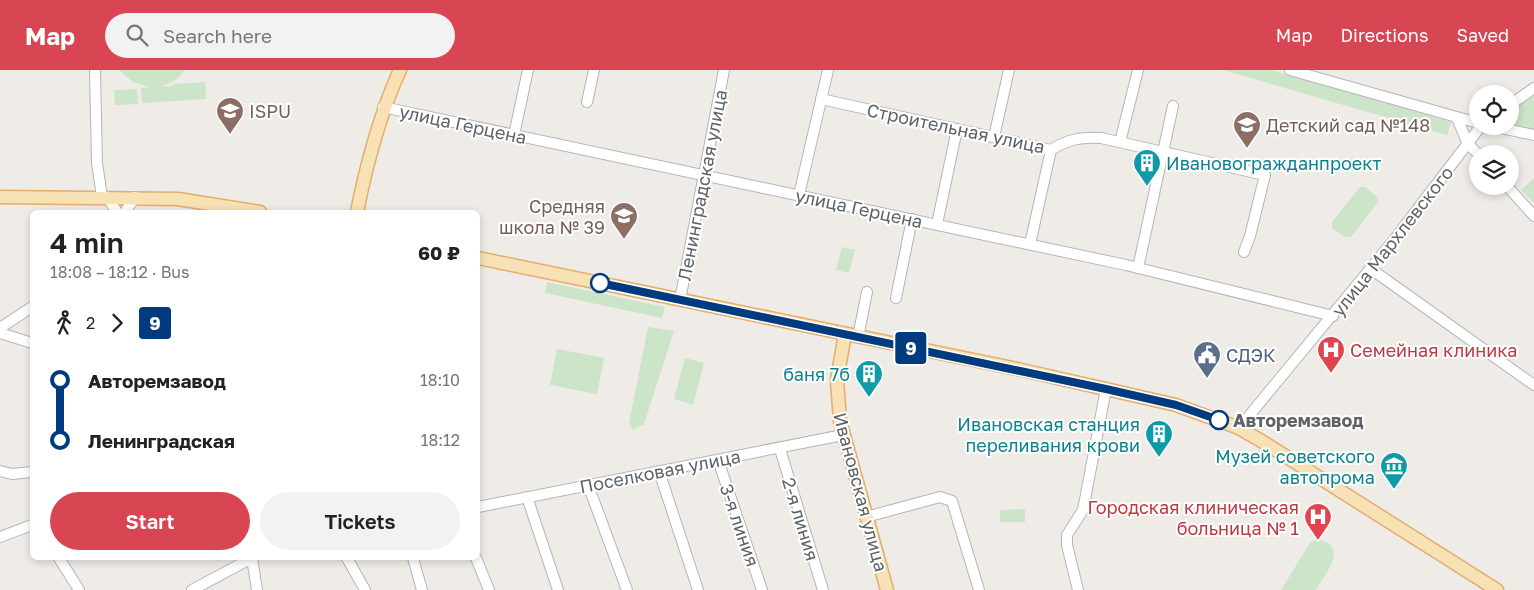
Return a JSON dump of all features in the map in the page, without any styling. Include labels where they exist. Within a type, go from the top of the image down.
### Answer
[{"type":"main road","points":[[357,210],[373,138],[383,108],[400,70]]},
{"type":"main road","points":[[0,197],[135,197],[199,201],[249,210]]},
{"type":"main road","points":[[480,258],[1185,407],[1239,428],[1497,590]]},
{"type":"main road","name":"Ивановская улица","points":[[845,334],[837,380],[843,435],[887,590]]},
{"type":"street","points":[[95,70],[97,163],[105,197],[115,210]]},
{"type":"street","points":[[514,135],[528,70]]},
{"type":"street","points":[[587,102],[594,70]]},
{"type":"street","name":"Ленинградская улица","points":[[680,300],[724,70]]},
{"type":"street","points":[[799,195],[828,70]]},
{"type":"street","points":[[994,137],[1009,70]]},
{"type":"street","points":[[1120,142],[1138,70]]},
{"type":"street","points":[[1290,70],[1469,121]]},
{"type":"street","points":[[1519,99],[1534,88]]},
{"type":"street","name":"Строительная улица","points":[[821,99],[1051,150],[1065,141],[1081,137],[1120,142],[1264,175],[1250,236],[1244,252]]},
{"type":"street","points":[[1138,268],[1173,106]]},
{"type":"street","name":"улица Герцена","points":[[383,108],[1030,244],[1138,268],[1333,316]]},
{"type":"street","points":[[1456,118],[1468,144]]},
{"type":"street","points":[[937,224],[957,129]]},
{"type":"street","points":[[1519,131],[1534,134]]},
{"type":"street","name":"улица Мархлевского","points":[[1239,428],[1371,269],[1474,135]]},
{"type":"street","points":[[1030,244],[1051,150]]},
{"type":"street","points":[[1515,195],[1534,216]]},
{"type":"street","points":[[126,210],[135,197]]},
{"type":"street","points":[[896,298],[912,219]]},
{"type":"street","points":[[1371,269],[1534,385]]},
{"type":"street","points":[[858,337],[867,292]]},
{"type":"street","points":[[0,328],[30,308]]},
{"type":"street","points":[[0,333],[30,342]]},
{"type":"street","points":[[1078,590],[1067,535],[1083,510],[1106,389]]},
{"type":"street","name":"Поселковая улица","points":[[480,507],[780,449],[843,435]]},
{"type":"street","name":"2-я линия","points":[[780,449],[823,590]]},
{"type":"street","name":"3-я линия","points":[[718,460],[762,590]]},
{"type":"street","points":[[0,471],[12,474],[30,472]]},
{"type":"street","points":[[659,471],[698,590]]},
{"type":"street","points":[[588,485],[627,590]]},
{"type":"street","points":[[866,517],[940,497],[952,501],[979,590]]},
{"type":"street","points":[[527,498],[558,590]]},
{"type":"street","points":[[0,537],[30,526]]},
{"type":"street","points":[[60,560],[80,590]]},
{"type":"street","points":[[192,590],[210,585],[249,560]]},
{"type":"street","points":[[252,560],[257,590]]},
{"type":"street","points":[[348,560],[365,590]]},
{"type":"street","points":[[414,560],[422,590]]},
{"type":"street","points":[[477,560],[489,590]]},
{"type":"green space","points":[[119,70],[185,70],[176,80],[160,87],[173,86],[173,84],[205,82],[206,99],[142,103],[141,88],[150,87],[133,82]]},
{"type":"green space","points":[[1223,70],[1271,70],[1451,122],[1447,135]]},
{"type":"green space","points":[[137,89],[138,104],[115,105],[114,90]]},
{"type":"green space","points":[[1534,92],[1534,130],[1519,127],[1519,100]]},
{"type":"green space","points":[[1534,178],[1534,203],[1521,190]]},
{"type":"green space","points":[[1360,187],[1365,187],[1378,198],[1378,202],[1351,237],[1345,237],[1332,228],[1332,222]]},
{"type":"green space","points":[[842,247],[855,250],[849,273],[836,270]]},
{"type":"green space","points":[[547,282],[665,307],[662,318],[545,293]]},
{"type":"green space","points":[[648,327],[674,331],[644,424],[633,430],[629,423]]},
{"type":"green space","points":[[557,349],[604,358],[597,394],[550,385]]},
{"type":"green space","points":[[685,358],[704,363],[693,405],[674,399]]},
{"type":"green space","points":[[1025,509],[1025,522],[1000,522],[1000,510]]},
{"type":"green space","points":[[1317,539],[1327,543],[1332,548],[1334,554],[1333,561],[1316,590],[1281,590],[1310,543]]},
{"type":"bus line","name":"9","points":[[600,283],[1022,370],[1176,405],[1219,420]]},
{"type":"place","name":"ISPU","points":[[230,135]]},
{"type":"place","name":"Детский сад №148","points":[[1247,149]]},
{"type":"place","name":"Ивановогражданпроект","points":[[1147,187]]},
{"type":"place","name":"Средняя школа № 39","points":[[624,240]]},
{"type":"place","name":"Семейная клиника","points":[[1331,374]]},
{"type":"place","name":"СДЭК","points":[[1207,379]]},
{"type":"place","name":"баня 7б","points":[[869,398]]},
{"type":"place","name":"Авторемзавод","points":[[1219,420]]},
{"type":"place","name":"Ивановская станция переливания крови","points":[[1159,458]]},
{"type":"place","name":"Музей советского автопрома","points":[[1394,490]]},
{"type":"place","name":"Городская клиническая больница № 1","points":[[1318,541]]}]
